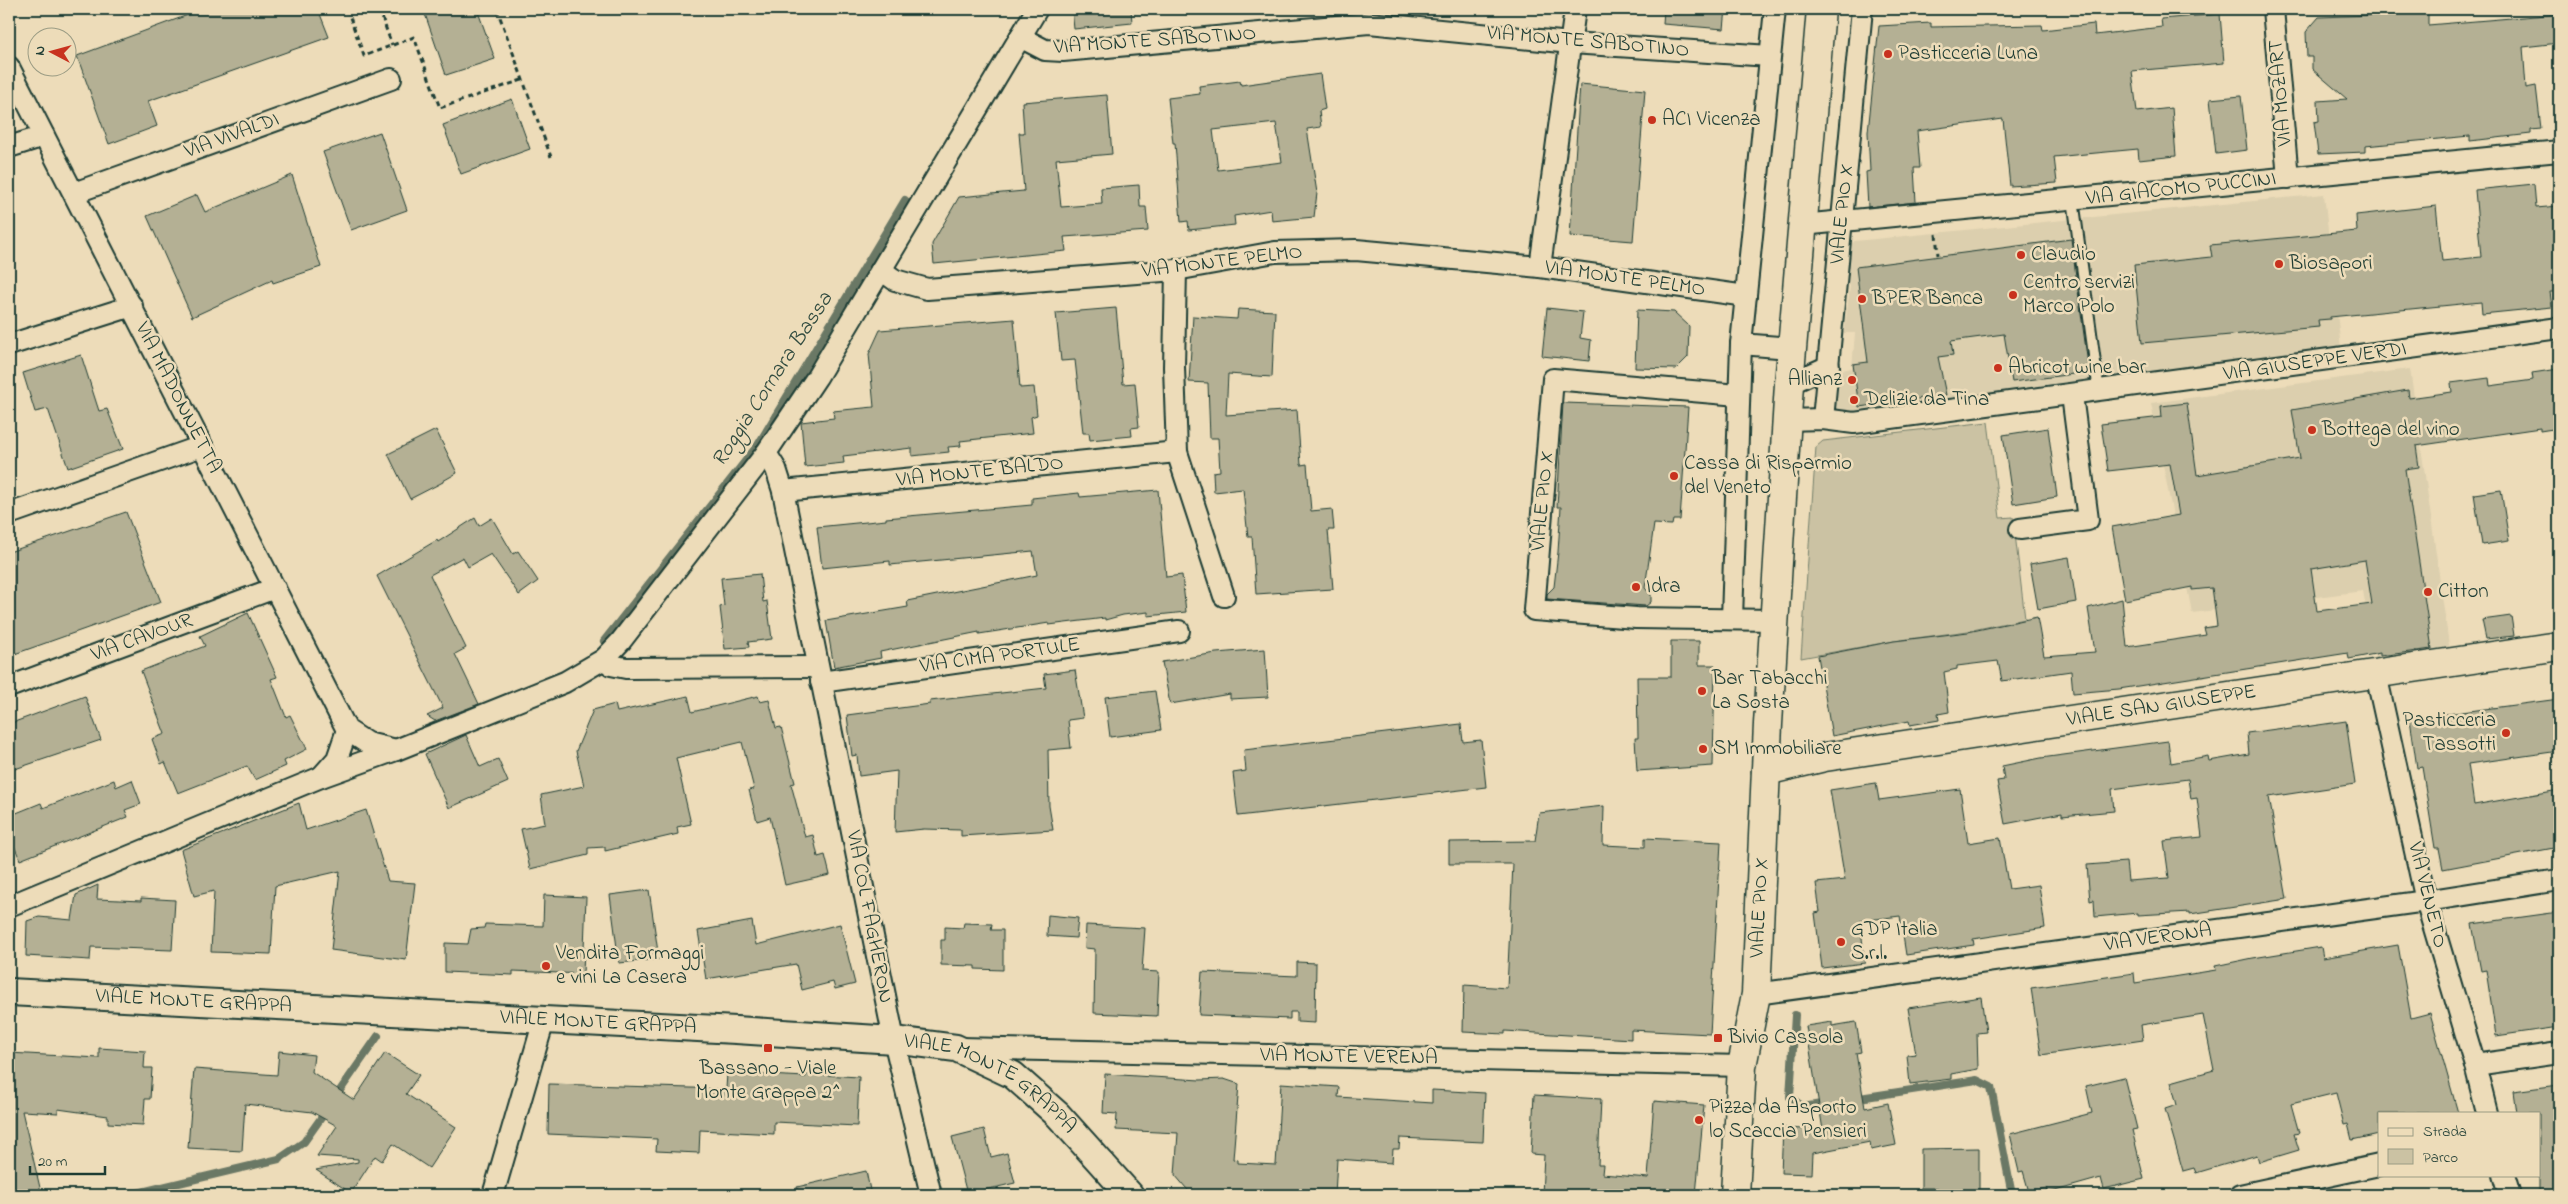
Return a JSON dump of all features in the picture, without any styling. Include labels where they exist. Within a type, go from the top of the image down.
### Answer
[{"type":"main road","name":"VIALE PIO X","points":[[1735,1195],[1742,1066],[1756,994],[1775,620],[1792,420],[1788,384],[1821,9]]},
{"type":"main road","name":"VIALE SAN GIUSEPPE","points":[[1766,771],[1825,757],[2559,646]]},
{"type":"street","points":[[9,906],[321,777],[396,750],[565,682],[604,659],[621,641],[766,453],[817,377],[1037,9]]},
{"type":"street","points":[[1540,267],[1575,9]]},
{"type":"street","points":[[1732,619],[1741,344],[1775,9]]},
{"type":"street","name":"VIALE PIO X","points":[[1823,419],[1862,9]]},
{"type":"street","name":"VIA MOZART","points":[[2273,9],[2288,178]]},
{"type":"street","name":"VIA MONTE SABOTINO","points":[[1020,37],[1045,50],[1063,51],[1369,23],[1571,43],[1770,56]]},
{"type":"street","name":"VIA MADONNETTA","points":[[9,67],[346,730]]},
{"type":"street","name":"VIA VIVALDI","points":[[74,194],[390,79]]},
{"type":"street","points":[[9,148],[44,136]]},
{"type":"street","name":"VIA GIACOMO PUCCINI","points":[[1802,225],[1842,223],[2559,151]]},
{"type":"street","name":"VIA MONTE PELMO","points":[[881,270],[895,280],[928,289],[1176,270],[1275,252],[1356,250],[1540,267],[1746,296]]},
{"type":"street","points":[[1176,270],[1174,367],[1177,452],[1224,596]]},
{"type":"street","points":[[9,345],[132,306]]},
{"type":"street","name":"VIA GIUSEPPE VERDI","points":[[1792,420],[1823,419],[1854,423],[2098,392],[2559,328]]},
{"type":"street","points":[[1741,344],[1791,348]]},
{"type":"street","points":[[1788,384],[1829,366]]},
{"type":"street","name":"VIALE PIO X","points":[[1738,395],[1554,379],[1534,610],[1636,618],[1775,620]]},
{"type":"street","points":[[2020,529],[2088,520],[2072,395]]},
{"type":"street","points":[[1792,420],[1854,423]]},
{"type":"street","points":[[9,514],[202,446]]},
{"type":"street","name":"VIA MONTE BALDO","points":[[783,491],[1177,452]]},
{"type":"street","name":"VIA COL FAGHERON","points":[[766,453],[776,469],[783,491],[894,1040],[931,1195]]},
{"type":"street","name":"VIA CAVOUR","points":[[9,687],[275,588]]},
{"type":"street","name":"VIA CIMA PORTULE","points":[[820,674],[1179,631]]},
{"type":"street","points":[[604,659],[611,666],[626,668],[820,674]]},
{"type":"street","name":"VIA VENETO","points":[[2376,674],[2426,901],[2475,1065],[2487,1112]]},
{"type":"street","points":[[321,777],[337,759],[346,730],[367,743],[396,750]]},
{"type":"street","name":"VIA VERONA","points":[[1756,994],[2426,901],[2559,880]]},
{"type":"street","name":"VIALE MONTE GRAPPA","points":[[9,992],[894,1040],[956,1048],[1013,1075],[1058,1114],[1130,1195]]},
{"type":"street","points":[[493,1195],[544,1020]]},
{"type":"street","name":"VIA MONTE VERENA","points":[[956,1048],[1742,1066]]},
{"type":"street","points":[[2475,1065],[2559,1052]]},
{"type":"street","points":[[2240,1195],[2378,1165]]},
{"type":"street","points":[[2504,1176],[2510,1195]]},
{"type":"lane","points":[[2073,199],[2098,392]]},
{"type":"path","points":[[346,9],[364,56],[414,37],[440,108],[522,80]]},
{"type":"path","points":[[379,9],[392,45]]},
{"type":"path","points":[[497,9],[551,157]]},
{"type":"shaded area","points":[[2324,194],[2341,349],[1845,420],[1829,411],[1835,371],[1852,368],[1855,333],[1844,333],[1850,286],[1842,279],[1849,245],[1855,241]]},
{"type":"shaded area","points":[[2410,369],[2450,652],[2376,663],[2363,591],[2192,613],[2151,403]]},
{"type":"green space","points":[[1988,422],[2000,518],[2013,517],[2025,619],[1968,631],[1894,641],[1801,658],[1816,447],[1823,441]]},
{"type":"building","points":[[204,9],[318,9],[329,37],[148,101],[157,126],[109,144],[78,56]]},
{"type":"building","points":[[439,9],[477,9],[495,59],[446,75],[425,14]]},
{"type":"building","points":[[1072,9],[1131,9],[1132,23],[1074,29]]},
{"type":"building","points":[[1664,9],[1726,9],[1724,29],[1663,24]]},
{"type":"building","points":[[2428,13],[2428,25],[2559,14],[2559,43],[2523,47],[2526,88],[2536,86],[2541,129],[2531,130],[2531,134],[2470,141],[2470,136],[2365,146],[2365,152],[2318,154],[2314,122],[2319,121],[2318,101],[2347,99],[2312,69],[2312,57],[2307,57],[2306,32],[2319,17]]},
{"type":"building","points":[[2220,14],[2224,63],[2132,71],[2137,112],[2172,108],[2176,156],[2139,160],[2138,149],[2054,157],[2057,183],[2010,186],[2003,119],[1917,131],[1920,168],[1914,168],[1916,202],[1868,207],[1866,172],[1870,171],[1868,132],[1879,26],[1931,23],[1931,27],[2042,25],[2043,30],[2094,24],[2095,35],[2162,27],[2161,19]]},
{"type":"building","points":[[1320,74],[1325,109],[1319,111],[1321,127],[1307,129],[1317,193],[1314,217],[1272,221],[1271,210],[1234,216],[1235,225],[1189,230],[1188,221],[1181,222],[1175,143],[1173,143],[1168,98],[1200,94],[1199,86],[1240,81],[1241,85]],"holes":[[[1276,123],[1282,162],[1218,170],[1213,130]]]},
{"type":"building","points":[[1580,84],[1645,90],[1633,241],[1570,236]]},
{"type":"building","points":[[1107,95],[1112,154],[1056,159],[1061,207],[1102,204],[1101,188],[1139,185],[1140,207],[1146,207],[1148,231],[1064,237],[1066,251],[934,264],[932,244],[959,197],[1024,191],[1019,133],[1024,133],[1022,102]]},
{"type":"building","points":[[2241,96],[2247,150],[2216,154],[2210,99]]},
{"type":"building","points":[[512,99],[530,149],[461,174],[443,125]]},
{"type":"building","points":[[380,132],[407,210],[351,230],[323,152]]},
{"type":"building","points":[[292,175],[321,267],[273,283],[272,280],[192,317],[147,216],[197,195],[205,212]]},
{"type":"building","points":[[2534,184],[2536,208],[2559,206],[2559,292],[2550,292],[2552,307],[2482,314],[2481,302],[2330,317],[2330,319],[2318,320],[2319,327],[2142,343],[2134,265],[2212,257],[2210,245],[2357,231],[2356,215],[2436,206],[2442,261],[2481,257],[2475,190]]},
{"type":"building","points":[[2071,239],[2089,372],[2012,382],[2004,334],[1951,341],[1953,355],[1938,357],[1946,395],[1859,407],[1853,364],[1868,362],[1856,267]]},
{"type":"building","points":[[1116,308],[1123,384],[1135,383],[1139,427],[1131,428],[1132,436],[1090,440],[1089,433],[1083,433],[1075,360],[1061,361],[1056,313]]},
{"type":"building","points":[[1547,308],[1583,312],[1580,338],[1591,340],[1589,361],[1542,356]]},
{"type":"building","points":[[1238,309],[1275,311],[1272,377],[1228,374],[1226,415],[1297,410],[1301,465],[1307,464],[1311,511],[1332,509],[1334,530],[1328,530],[1333,589],[1256,594],[1252,537],[1248,537],[1243,489],[1214,492],[1213,472],[1220,471],[1218,438],[1210,438],[1208,383],[1189,382],[1193,316],[1237,319]]},
{"type":"building","points":[[1637,310],[1674,312],[1689,326],[1688,357],[1676,369],[1635,368]]},
{"type":"building","points":[[1014,319],[1020,388],[1034,387],[1037,415],[1031,417],[1033,433],[960,441],[961,446],[948,447],[949,452],[912,456],[912,448],[843,456],[844,463],[805,467],[801,422],[834,418],[833,411],[874,407],[869,354],[880,330]]},
{"type":"building","points":[[81,355],[99,411],[107,409],[123,449],[68,468],[48,409],[35,412],[23,373]]},
{"type":"building","points":[[2559,369],[2559,428],[2540,431],[2540,428],[2416,446],[2419,467],[2405,469],[2432,649],[2380,656],[2380,653],[2349,659],[2348,653],[2119,689],[2073,693],[2071,671],[2002,681],[1998,661],[1957,666],[1957,669],[1944,672],[1949,712],[1938,714],[1939,720],[1910,725],[1909,721],[1832,736],[1818,656],[1894,641],[1968,632],[2037,617],[2044,656],[2095,652],[2088,608],[2122,599],[2127,647],[2206,635],[2204,628],[2217,626],[2212,588],[2192,590],[2192,587],[2125,600],[2112,527],[2179,515],[2170,464],[2108,471],[2101,424],[2162,417],[2161,406],[2187,403],[2197,475],[2300,458],[2292,410],[2408,390],[2409,398],[2452,392],[2451,383],[2489,378],[2490,386],[2533,380],[2532,373]],"holes":[[[2365,560],[2372,604],[2317,611],[2311,569]]]},
{"type":"building","points":[[1563,403],[1688,407],[1680,520],[1673,520],[1672,525],[1654,524],[1645,588],[1651,595],[1651,602],[1646,606],[1547,599],[1547,594],[1554,587],[1558,552],[1561,507],[1557,507]]},
{"type":"building","points":[[2048,428],[2057,497],[2013,504],[2003,435]]},
{"type":"building","points":[[436,430],[457,473],[410,499],[388,454]]},
{"type":"building","points":[[1158,490],[1166,577],[1182,575],[1186,612],[1148,616],[1148,612],[1123,615],[1105,620],[1105,618],[1049,625],[1049,623],[979,634],[979,632],[880,652],[881,658],[834,667],[826,621],[908,607],[907,601],[1037,575],[1033,551],[890,565],[890,561],[822,568],[817,527],[886,520],[886,518],[1032,505],[1032,498],[1079,493],[1080,497]]},
{"type":"building","points":[[2501,490],[2509,541],[2482,545],[2474,494]]},
{"type":"building","points":[[126,512],[161,602],[9,656],[9,552]]},
{"type":"building","points":[[475,518],[479,526],[492,518],[513,554],[518,551],[538,581],[519,595],[491,554],[468,567],[463,557],[430,575],[466,648],[455,654],[479,704],[435,721],[427,716],[443,708],[377,576],[437,540],[438,542]]},
{"type":"building","points":[[2069,557],[2076,602],[2038,609],[2030,564]]},
{"type":"building","points":[[760,574],[763,602],[767,601],[772,639],[748,642],[749,647],[725,649],[720,607],[724,606],[721,578]]},
{"type":"building","points":[[248,613],[277,677],[271,679],[286,717],[290,715],[307,749],[284,761],[286,766],[255,780],[247,766],[178,793],[165,762],[161,764],[152,739],[165,734],[141,671],[205,646],[200,636]]},
{"type":"building","points":[[2511,616],[2514,636],[2486,639],[2482,620]]},
{"type":"building","points":[[1671,641],[1699,641],[1699,665],[1715,665],[1713,766],[1637,771],[1635,738],[1638,738],[1637,677],[1671,677]]},
{"type":"building","points":[[1265,649],[1268,697],[1230,699],[1230,694],[1170,704],[1162,662],[1216,653]]},
{"type":"building","points":[[1075,670],[1083,718],[1068,720],[1071,748],[1048,750],[1049,806],[1053,830],[961,836],[961,830],[924,829],[895,832],[897,771],[859,776],[857,755],[852,756],[847,715],[930,704],[930,701],[1046,688],[1044,674]]},
{"type":"building","points":[[1155,691],[1161,730],[1110,737],[1105,697]]},
{"type":"building","points":[[85,696],[101,740],[9,771],[9,724]]},
{"type":"building","points":[[688,696],[692,712],[758,696],[760,702],[769,700],[776,728],[781,727],[795,783],[791,784],[805,837],[813,835],[818,857],[825,855],[830,875],[785,885],[770,817],[757,821],[749,790],[754,789],[742,742],[676,758],[691,824],[677,827],[678,834],[605,851],[605,847],[588,848],[588,855],[530,869],[521,829],[545,824],[541,795],[584,786],[576,751],[593,710],[615,704],[617,712]]},
{"type":"building","points":[[2559,699],[2559,751],[2468,764],[2474,805],[2559,790],[2559,847],[2443,869],[2439,848],[2435,848],[2422,767],[2417,768],[2410,719]]},
{"type":"building","points":[[2346,721],[2355,784],[2269,797],[2287,899],[2190,914],[2190,912],[2138,915],[2138,913],[2095,917],[2094,900],[2090,901],[2087,865],[2126,862],[2128,881],[2169,878],[2164,841],[2202,837],[2197,798],[2191,799],[2188,779],[2112,789],[2114,811],[2062,816],[2062,813],[2005,824],[1997,781],[2004,780],[2002,766],[2041,758],[2168,741],[2171,763],[2208,756],[2209,761],[2249,754],[2247,733]]},
{"type":"building","points":[[1461,724],[1463,742],[1481,740],[1486,787],[1238,816],[1233,773],[1246,771],[1244,750]]},
{"type":"building","points":[[466,735],[480,767],[498,759],[508,782],[449,808],[425,754]]},
{"type":"building","points":[[114,780],[116,787],[132,780],[141,804],[125,810],[128,817],[20,860],[9,833],[9,816],[41,803],[43,808]]},
{"type":"building","points":[[1876,783],[1879,800],[1960,789],[1968,843],[2000,838],[2009,889],[2039,885],[2045,928],[1973,939],[1974,945],[1906,955],[1900,916],[1860,921],[1865,963],[1822,968],[1815,913],[1820,912],[1816,883],[1845,880],[1830,790]]},
{"type":"building","points":[[299,803],[306,830],[366,810],[388,881],[415,883],[406,960],[331,950],[340,871],[275,886],[271,954],[211,952],[214,891],[194,896],[181,850]]},
{"type":"building","points":[[1604,806],[1603,845],[1645,847],[1645,838],[1721,842],[1710,1034],[1631,1030],[1631,1039],[1505,1031],[1505,1034],[1463,1032],[1464,985],[1507,988],[1513,864],[1449,864],[1449,842],[1535,841],[1539,813]]},
{"type":"building","points":[[98,885],[97,899],[141,901],[141,898],[175,900],[172,950],[91,947],[90,960],[26,956],[27,921],[39,917],[72,920],[76,895]]},
{"type":"building","points":[[649,890],[659,959],[619,963],[610,895]]},
{"type":"building","points":[[544,895],[586,897],[583,974],[513,971],[513,975],[445,972],[445,943],[468,944],[471,929],[484,928],[485,924],[543,926]]},
{"type":"building","points":[[2559,912],[2559,1027],[2496,1036],[2486,970],[2481,971],[2472,924]]},
{"type":"building","points":[[1048,915],[1078,918],[1076,938],[1047,936]]},
{"type":"building","points":[[752,921],[756,945],[840,924],[855,984],[835,989],[833,982],[802,990],[796,964],[706,979],[698,931]]},
{"type":"building","points":[[964,923],[992,924],[991,930],[1003,930],[1003,970],[975,969],[975,966],[941,965],[941,940],[945,940],[945,927],[963,928]]},
{"type":"building","points":[[1086,925],[1145,928],[1142,971],[1159,972],[1157,1016],[1094,1013],[1095,949],[1085,948]]},
{"type":"building","points":[[2398,945],[2411,1018],[2430,1013],[2458,1112],[2378,1112],[2378,1134],[2352,1140],[2348,1124],[2344,1125],[2336,1093],[2291,1104],[2299,1133],[2294,1134],[2299,1150],[2259,1162],[2257,1155],[2196,1173],[2194,1168],[2183,1171],[2165,1109],[2177,1105],[2171,1082],[2214,1070],[2203,1015],[2141,1025],[2143,1040],[2041,1055],[2031,988],[2134,973],[2135,983],[2216,970],[2215,966],[2321,947],[2323,958]]},
{"type":"building","points":[[1297,962],[1316,963],[1315,1023],[1297,1022],[1297,1012],[1290,1012],[1290,1019],[1199,1015],[1202,972],[1297,976]]},
{"type":"building","points":[[1981,997],[1986,1032],[1977,1033],[1978,1069],[1951,1074],[1951,1079],[1910,1084],[1907,1055],[1916,1054],[1908,1008]]},
{"type":"building","points":[[1832,1022],[1832,1026],[1856,1022],[1861,1052],[1856,1053],[1865,1108],[1888,1103],[1896,1145],[1871,1150],[1870,1142],[1813,1153],[1812,1174],[1781,1173],[1783,1128],[1823,1130],[1806,1026]]},
{"type":"building","points":[[99,1048],[145,1051],[144,1068],[152,1068],[150,1099],[145,1099],[143,1125],[108,1123],[108,1116],[58,1109],[58,1113],[22,1111],[41,1192],[27,1195],[9,1195],[9,1053],[99,1058]]},
{"type":"building","points":[[279,1051],[314,1055],[312,1072],[354,1100],[385,1053],[419,1075],[406,1094],[456,1127],[429,1168],[393,1144],[382,1161],[375,1156],[351,1193],[316,1170],[358,1162],[358,1159],[317,1156],[337,1126],[312,1112],[245,1104],[242,1151],[188,1148],[194,1069],[277,1075]]},
{"type":"building","points":[[727,1073],[806,1077],[806,1074],[859,1077],[857,1126],[774,1122],[774,1134],[700,1130],[699,1153],[656,1151],[657,1139],[548,1134],[549,1084],[726,1089]]},
{"type":"building","points":[[1105,1074],[1200,1080],[1224,1079],[1239,1084],[1233,1159],[1238,1160],[1238,1163],[1276,1165],[1281,1083],[1339,1087],[1338,1097],[1432,1103],[1432,1090],[1485,1093],[1483,1142],[1400,1138],[1399,1149],[1393,1149],[1392,1163],[1337,1159],[1335,1195],[1192,1195],[1175,1175],[1178,1133],[1116,1130],[1117,1114],[1103,1113]]},
{"type":"building","points":[[2124,1077],[2137,1129],[2132,1130],[2144,1179],[2104,1189],[2101,1178],[2048,1193],[2046,1188],[2029,1192],[2023,1171],[2019,1172],[2010,1134],[2092,1113],[2086,1086]]},
{"type":"building","points":[[2559,1085],[2559,1189],[2539,1192],[2540,1112],[2516,1112],[2513,1091]]},
{"type":"building","points":[[1534,1095],[1601,1099],[1598,1165],[1603,1165],[1602,1174],[1648,1178],[1654,1101],[1704,1105],[1696,1195],[1542,1195],[1544,1155],[1531,1154]]},
{"type":"building","points":[[984,1129],[991,1157],[1007,1153],[1015,1183],[967,1194],[952,1137]]},
{"type":"building","points":[[1979,1148],[1979,1192],[1938,1192],[1938,1188],[1921,1188],[1921,1149]]},
{"type":"building","points":[[866,1171],[871,1195],[798,1195],[797,1187]]},
{"type":"waterway","name":"Roggia Cornara Bassa","points":[[604,641],[758,445],[905,200]]},
{"type":"waterway","points":[[1795,1015],[1790,1097],[1803,1107],[1827,1103]]},
{"type":"waterway","name":"Roggia Cornara Bassa","points":[[334,1099],[378,1036]]},
{"type":"waterway","points":[[1853,1099],[1977,1080],[1991,1087],[2012,1195]]},
{"type":"waterway","name":"Roggia Cornara Bassa","points":[[129,1195],[279,1159],[304,1142],[326,1111]]},
{"type":"place","name":"Pasticceria Luna","points":[[1888,54]]},
{"type":"place","name":"ACI Vicenza","points":[[1652,120]]},
{"type":"place","name":"Claudio","points":[[2021,255]]},
{"type":"place","name":"Biosapori","points":[[2279,264]]},
{"type":"place","name":"Centro servizi Marco Polo","points":[[2013,295]]},
{"type":"place","name":"BPER Banca","points":[[1862,299]]},
{"type":"place","name":"Abricot wine bar","points":[[1998,368]]},
{"type":"place","name":"Allianz","points":[[1852,380]]},
{"type":"place","name":"Delizie da Tina","points":[[1854,400]]},
{"type":"place","name":"Bottega del vino","points":[[2312,430]]},
{"type":"place","name":"Cassa di Risparmio del Veneto","points":[[1674,476]]},
{"type":"place","name":"Idra","points":[[1636,587]]},
{"type":"place","name":"Citton","points":[[2428,592]]},
{"type":"place","name":"Bar Tabacchi La Sosta","points":[[1702,691]]},
{"type":"place","name":"Pasticceria Tassotti","points":[[2506,733]]},
{"type":"place","name":"SM Immobiliare","points":[[1703,749]]},
{"type":"place","name":"GDP Italia S.r.l.","points":[[1841,942]]},
{"type":"place","name":"Vendita Formaggi e vini La Casera","points":[[546,966]]},
{"type":"place","name":"Bivio Cassola","points":[[1718,1038]]},
{"type":"place","name":"Bassano - Viale Monte Grappa 2^","points":[[768,1048]]},
{"type":"place","name":"Pizza da Asporto lo Scaccia Pensieri","points":[[1699,1120]]}]
